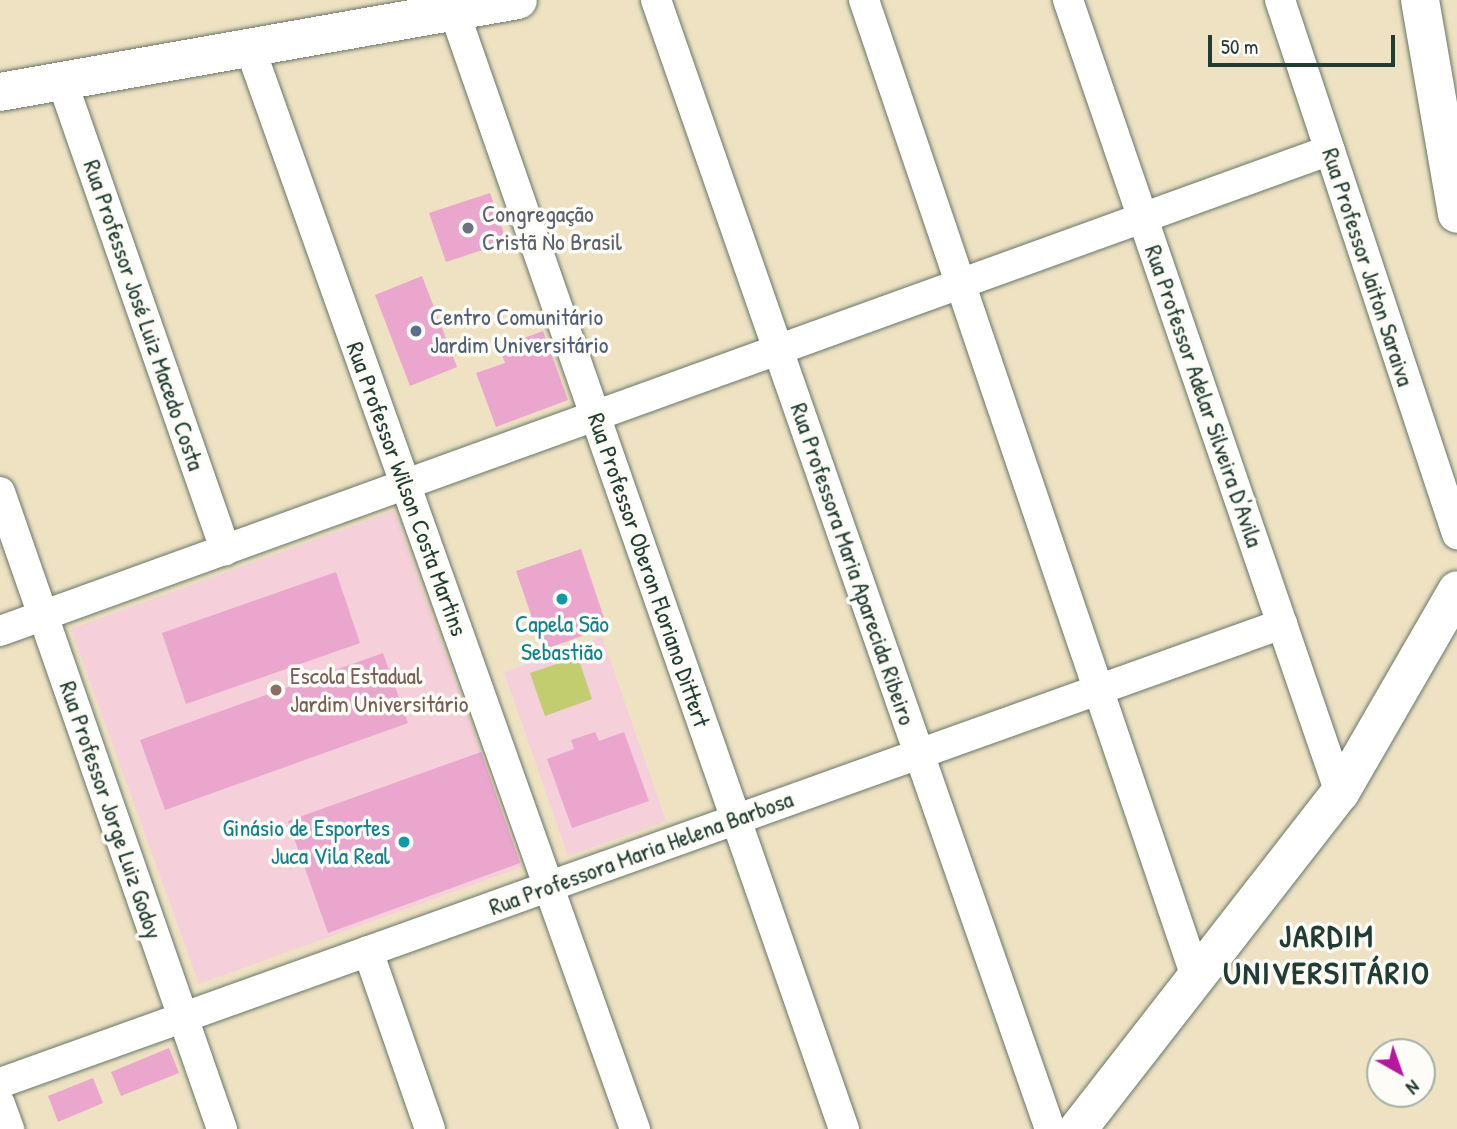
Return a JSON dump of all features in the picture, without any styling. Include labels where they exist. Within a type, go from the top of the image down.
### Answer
[{"type":"street","points":[[0,92],[518,0]]},
{"type":"street","name":"Rua Professora Maria Aparecida Ribeiro","points":[[656,0],[1050,1129]]},
{"type":"street","points":[[864,0],[1196,977]]},
{"type":"street","name":"Rua Professor Adelar Silveira D'Avila","points":[[1068,0],[1340,793]]},
{"type":"street","name":"Rua Professor Jaiton Saraiva","points":[[1280,0],[1457,534]]},
{"type":"street","points":[[1420,0],[1457,214]]},
{"type":"street","name":"Rua Professor Oberon Floriano Dittert","points":[[454,11],[844,1129]]},
{"type":"street","name":"Rua Professor Wilson Costa Martins","points":[[250,48],[635,1129]]},
{"type":"street","name":"Rua Professor José Luiz Macedo Costa","points":[[62,81],[225,550]]},
{"type":"street","points":[[0,631],[1330,150]]},
{"type":"street","name":"Rua Professor Jorge Luiz Godoy","points":[[0,492],[222,1129]]},
{"type":"street","points":[[1078,1129],[1340,793],[1457,590]]},
{"type":"street","name":"Rua Professora Maria Helena Barbosa","points":[[0,1083],[1282,624]]},
{"type":"street","points":[[368,951],[430,1129]]},
{"type":"street","points":[[0,1104],[9,1129]]},
{"type":"shaded area","name":"Escola Estadual Jardim Universitário","points":[[394,511],[522,867],[199,984],[71,629]]},
{"type":"shaded area","points":[[602,637],[666,821],[568,856],[504,672]]},
{"type":"green space","points":[[578,657],[592,699],[545,716],[530,673]]},
{"type":"building","name":"Congregação Cristã No Brasil","points":[[490,193],[507,242],[446,262],[429,213]]},
{"type":"building","name":"Centro Comunitário Jardim Universitário","points":[[422,276],[457,367],[410,386],[375,295]]},
{"type":"building","points":[[543,331],[568,400],[496,427],[476,373],[505,363],[499,347]]},
{"type":"building","name":"Capela São Sebastião","points":[[581,549],[607,627],[543,650],[516,571]]},
{"type":"building","points":[[336,572],[360,643],[186,704],[162,633]]},
{"type":"building","points":[[383,653],[408,723],[165,810],[140,740]]},
{"type":"building","points":[[595,732],[599,741],[624,732],[649,801],[572,828],[547,759],[574,749],[571,740]]},
{"type":"building","name":"Ginásio de Esportes Juca Vila Real","points":[[481,752],[520,863],[328,933],[288,821]]},
{"type":"building","points":[[169,1048],[179,1073],[121,1096],[111,1072]]},
{"type":"building","points":[[93,1078],[103,1103],[58,1122],[48,1096]]},
{"type":"place","name":"Congregação Cristã No Brasil","points":[[468,228]]},
{"type":"place","name":"Centro Comunitário Jardim Universitário","points":[[416,331]]},
{"type":"place","name":"Capela São Sebastião","points":[[562,599]]},
{"type":"place","name":"Escola Estadual Jardim Universitário","points":[[276,690]]},
{"type":"place","name":"Ginásio de Esportes Juca Vila Real","points":[[404,842]]},
{"type":"district","name":"JARDIM UNIVERSITÁRIO","points":[[1327,956]]}]
